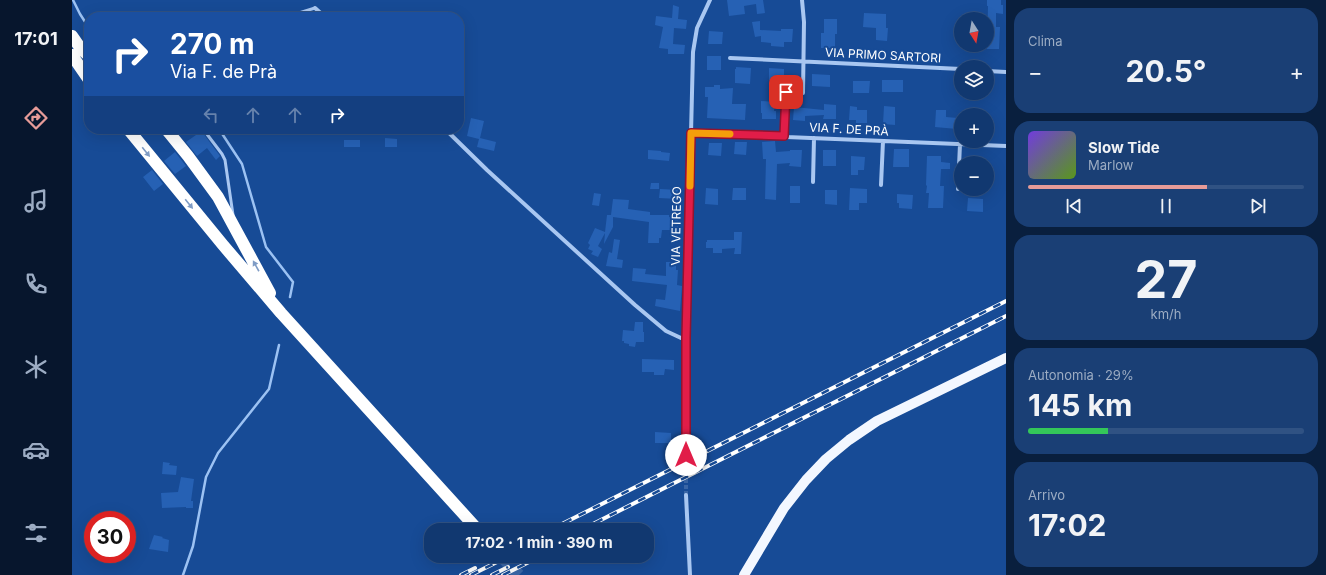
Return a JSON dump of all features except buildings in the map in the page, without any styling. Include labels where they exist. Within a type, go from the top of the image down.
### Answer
[{"type":"highway","points":[[72,36],[84,52]]},
{"type":"highway","points":[[72,55],[84,73]]},
{"type":"highway","points":[[132,134],[223,245],[282,313],[472,523]]},
{"type":"highway","points":[[170,134],[218,197],[282,313]]},
{"type":"main road","points":[[744,575],[784,508],[806,480],[826,459],[849,440],[876,421],[1006,358]]},
{"type":"street","name":"VIA VETREGO","points":[[686,455],[686,338],[695,36],[700,20],[710,0]]},
{"type":"street","points":[[784,136],[786,92],[804,93],[804,14],[802,0]]},
{"type":"street","points":[[315,8],[319,12]]},
{"type":"street","name":"VIA PRIMO SARTORI","points":[[730,58],[954,69]]},
{"type":"street","points":[[994,71],[1006,72]]},
{"type":"street","name":"VIA F. DE PRÀ","points":[[691,133],[954,144]]},
{"type":"street","points":[[449,134],[635,305],[666,330],[681,338],[686,338]]},
{"type":"street","points":[[813,182],[814,138]]},
{"type":"street","points":[[881,185],[883,141]]},
{"type":"street","name":"VIA F. DE PRÀ","points":[[994,145],[1006,146]]},
{"type":"street","points":[[686,495],[690,575]]},
{"type":"lane","points":[[302,12],[315,8]]},
{"type":"lane","points":[[207,134],[225,160],[232,205],[233,224]]},
{"type":"waterway","points":[[73,0],[84,20]]},
{"type":"waterway","points":[[222,134],[242,164],[266,247],[293,282],[290,297]]},
{"type":"waterway","points":[[183,575],[193,546],[206,477],[218,453],[269,389],[279,345]]},
{"type":"tunnel","points":[[686,455],[686,495]]},
{"type":"tunnel","points":[[508,563],[519,575]]},
{"type":"railway","points":[[564,523],[1006,301]]},
{"type":"railway","points":[[595,523],[1006,316]]},
{"type":"railway","points":[[471,575],[495,563]]},
{"type":"railway","points":[[503,575],[527,563]]},
{"type":"railway","points":[[492,575],[508,567]]},
{"type":"railway","points":[[461,575],[475,568]]},
{"type":"slow traffic","points":[[690,186],[691,133],[730,134]]},
{"type":"route","points":[[686,455],[686,338],[691,133],[784,136],[786,92]]}]
